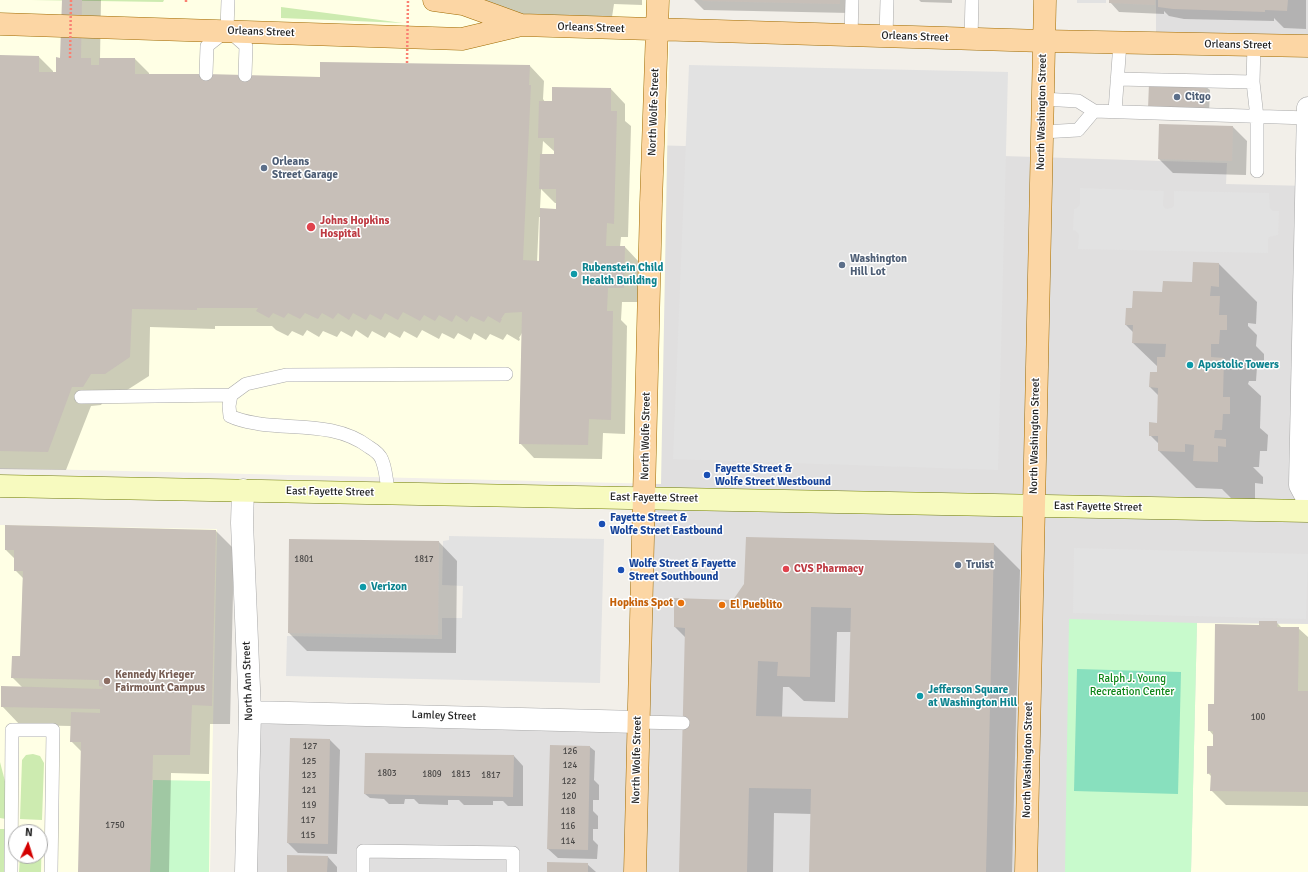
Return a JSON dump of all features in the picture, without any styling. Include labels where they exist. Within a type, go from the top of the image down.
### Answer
[{"type":"main road","name":"Orleans Street","points":[[434,0],[463,4],[521,25]]},
{"type":"main road","name":"North Wolfe Street","points":[[634,872],[645,498],[651,203],[658,0]]},
{"type":"main road","name":"North Washington Street","points":[[1026,872],[1045,0]]},
{"type":"main road","name":"Orleans Street","points":[[0,24],[227,30],[462,39],[521,25],[886,37],[1308,46]]},
{"type":"main road","name":"East Fayette Street","points":[[0,486],[1308,511]]},
{"type":"street","points":[[1308,108],[1305,392],[1300,485],[1308,500]]},
{"type":"street","name":"North Ann Street","points":[[243,490],[242,523],[250,712],[246,872]]},
{"type":"street","name":"Lamley Street","points":[[250,712],[638,722]]},
{"type":"lane","points":[[206,74],[207,46],[227,30],[228,0]]},
{"type":"lane","points":[[851,35],[852,0]]},
{"type":"lane","points":[[886,37],[887,0]]},
{"type":"lane","points":[[971,39],[972,0]]},
{"type":"lane","points":[[227,30],[246,46],[245,75]]},
{"type":"lane","points":[[1115,111],[1120,43]]},
{"type":"lane","points":[[1254,45],[1253,82],[1257,117],[1257,171]]},
{"type":"lane","points":[[1117,79],[1253,82]]},
{"type":"lane","points":[[1042,99],[1078,101],[1094,111],[1308,118]]},
{"type":"lane","points":[[1042,132],[1078,130],[1094,111]]},
{"type":"lane","points":[[80,397],[231,395],[246,384],[286,375],[506,374]]},
{"type":"lane","points":[[231,395],[228,406],[230,416],[238,420],[278,426],[329,429],[350,435],[365,443],[382,458],[388,493]]},
{"type":"lane","points":[[638,722],[683,723]]},
{"type":"lane","points":[[11,872],[12,730],[53,730],[51,872]]},
{"type":"lane","points":[[363,872],[363,851],[513,853],[513,872]]},
{"type":"path","points":[[70,58],[72,0]]},
{"type":"path","points":[[407,63],[408,0]]},
{"type":"shaded area","name":"Johns Hopkins Hospital","points":[[0,0],[670,0],[661,484],[0,468]]},
{"type":"shaded area","points":[[1077,0],[1106,0],[1106,3],[1077,3]]},
{"type":"shaded area","points":[[1156,0],[1308,0],[1308,45],[1156,43]]},
{"type":"shaded area","name":"Washington Hill Lot","points":[[689,65],[1008,72],[998,470],[673,459]]},
{"type":"shaded area","points":[[652,145],[1227,163],[1226,184],[1308,186],[1308,872],[248,872],[252,712],[640,720]]},
{"type":"shaded area","points":[[1080,188],[1164,191],[1163,206],[1166,209],[1174,206],[1174,191],[1269,193],[1270,208],[1273,211],[1279,211],[1278,235],[1269,237],[1268,253],[1078,249],[1079,235],[1073,230],[1074,209],[1080,204]]},
{"type":"shaded area","name":"Kennedy Krieger Fairmount Campus","points":[[0,525],[217,529],[210,872],[0,872]]},
{"type":"shaded area","points":[[449,536],[604,539],[600,683],[286,676],[287,636],[442,639],[442,618],[462,618],[463,586],[442,585],[443,541],[449,540]]},
{"type":"shaded area","points":[[1074,548],[1308,554],[1306,619],[1073,613]]},
{"type":"shaded area","points":[[1197,623],[1308,624],[1308,872],[1191,872]]},
{"type":"green space","points":[[31,0],[164,0],[163,2]]},
{"type":"green space","points":[[281,7],[403,23],[281,18]]},
{"type":"green space","name":"Ralph J. Young Recreation Center","points":[[1069,619],[1197,623],[1191,872],[1065,872]]},
{"type":"green space","points":[[1077,669],[1181,672],[1178,794],[1074,791]]},
{"type":"green space","points":[[33,754],[40,756],[44,763],[42,820],[20,819],[22,760],[26,755]]},
{"type":"green space","points":[[0,762],[7,789],[6,819],[0,818]]},
{"type":"green space","points":[[153,780],[210,781],[209,872],[150,872]]},
{"type":"green space","points":[[0,829],[7,829],[6,872],[0,872]]},
{"type":"green space","points":[[20,864],[41,864],[41,872],[19,872]]},
{"type":"building","name":"Johns Hopkins Hospital","points":[[62,0],[82,0],[81,58],[91,58],[91,65],[99,65],[99,58],[135,58],[135,74],[320,77],[320,62],[530,65],[529,85],[531,85],[523,260],[539,261],[540,208],[556,209],[556,189],[539,189],[540,154],[554,154],[554,138],[538,138],[539,101],[552,101],[552,87],[611,88],[611,111],[617,111],[614,224],[607,223],[606,246],[625,246],[624,288],[608,288],[607,311],[613,311],[611,420],[589,419],[588,445],[519,444],[522,312],[505,313],[500,323],[488,316],[484,322],[471,316],[467,322],[456,315],[452,322],[439,315],[435,321],[424,315],[420,321],[403,312],[398,320],[385,313],[381,320],[370,314],[366,320],[353,313],[349,320],[338,313],[333,319],[322,313],[318,319],[305,313],[300,319],[288,313],[284,318],[273,313],[269,318],[256,311],[258,308],[197,308],[197,310],[132,309],[130,357],[105,374],[91,374],[83,387],[72,387],[48,452],[0,451],[0,55],[39,56],[39,72],[56,72],[56,57],[60,58]]},
{"type":"building","points":[[840,0],[840,4],[702,1]]},
{"type":"building","points":[[1109,0],[1155,0],[1155,5],[1109,3]]},
{"type":"building","points":[[1158,0],[1288,0],[1287,11],[1265,10],[1265,12],[1173,9],[1158,7]]},
{"type":"building","name":"Citgo","points":[[1149,83],[1206,85],[1205,110],[1148,109]]},
{"type":"building","points":[[1159,124],[1233,126],[1232,161],[1158,159]]},
{"type":"building","name":"Apostolic Towers","points":[[1193,262],[1219,263],[1219,287],[1211,286],[1210,296],[1220,296],[1219,315],[1227,315],[1227,330],[1220,330],[1219,344],[1211,344],[1211,357],[1224,358],[1223,397],[1230,397],[1230,414],[1223,414],[1222,430],[1215,430],[1214,438],[1226,439],[1226,447],[1218,446],[1218,462],[1193,461],[1194,445],[1185,444],[1185,452],[1158,451],[1158,436],[1149,436],[1149,422],[1157,423],[1158,388],[1149,387],[1150,372],[1157,372],[1157,357],[1165,357],[1166,344],[1132,343],[1133,325],[1125,325],[1126,308],[1132,308],[1133,291],[1162,292],[1163,281],[1192,282]]},
{"type":"building","name":"Kennedy Krieger Fairmount Campus","points":[[5,525],[216,530],[212,706],[192,705],[190,755],[153,755],[150,872],[78,872],[81,742],[70,742],[71,712],[100,713],[100,709],[1,707],[1,686],[102,689],[103,687],[99,686],[99,680],[11,678],[12,656],[20,656],[23,571],[14,571],[14,550],[5,550]]},
{"type":"building","name":"Jefferson Square at Washington Hill","points":[[746,537],[994,543],[986,872],[809,872],[811,789],[749,788],[747,872],[679,872],[685,628],[674,627],[674,598],[733,600],[744,584]],"holes":[[[811,607],[851,608],[848,718],[756,716],[758,661],[778,662],[777,676],[810,677]]]},
{"type":"building","name":"Verizon","points":[[289,539],[439,541],[438,635],[288,633]]},
{"type":"building","points":[[1259,621],[1277,621],[1277,627],[1299,627],[1298,691],[1308,691],[1308,792],[1210,791],[1211,773],[1207,774],[1207,746],[1213,746],[1213,731],[1208,731],[1208,704],[1214,704],[1215,624],[1259,625]]},
{"type":"building","points":[[290,738],[330,739],[328,844],[287,843]]},
{"type":"building","points":[[550,745],[590,746],[588,850],[547,849]]},
{"type":"building","points":[[365,753],[514,755],[513,797],[364,794]]},
{"type":"building","points":[[287,855],[328,856],[327,872],[287,872]]},
{"type":"building","points":[[547,862],[588,863],[588,872],[547,872]]},
{"type":"place","name":"Citgo","points":[[1177,97]]},
{"type":"place","name":"Orleans Street Garage","points":[[264,168]]},
{"type":"place","name":"Johns Hopkins Hospital","points":[[311,227]]},
{"type":"place","name":"Washington Hill Lot","points":[[842,265]]},
{"type":"place","name":"Rubenstein Child Health Building","points":[[574,274]]},
{"type":"place","name":"Apostolic Towers","points":[[1190,365]]},
{"type":"place","name":"Fayette Street & Wolfe Street Westbound","points":[[707,475]]},
{"type":"place","name":"Fayette Street & Wolfe Street Eastbound","points":[[602,524]]},
{"type":"place","name":"Truist","points":[[958,565]]},
{"type":"place","name":"CVS Pharmacy","points":[[786,569]]},
{"type":"place","name":"Wolfe Street & Fayette Street Southbound","points":[[621,570]]},
{"type":"place","name":"Verizon","points":[[363,587]]},
{"type":"place","name":"Hopkins Spot","points":[[681,603]]},
{"type":"place","name":"El Pueblito","points":[[722,605]]},
{"type":"place","name":"Kennedy Krieger Fairmount Campus","points":[[107,681]]},
{"type":"place","name":"Jefferson Square at Washington Hill","points":[[920,696]]}]
